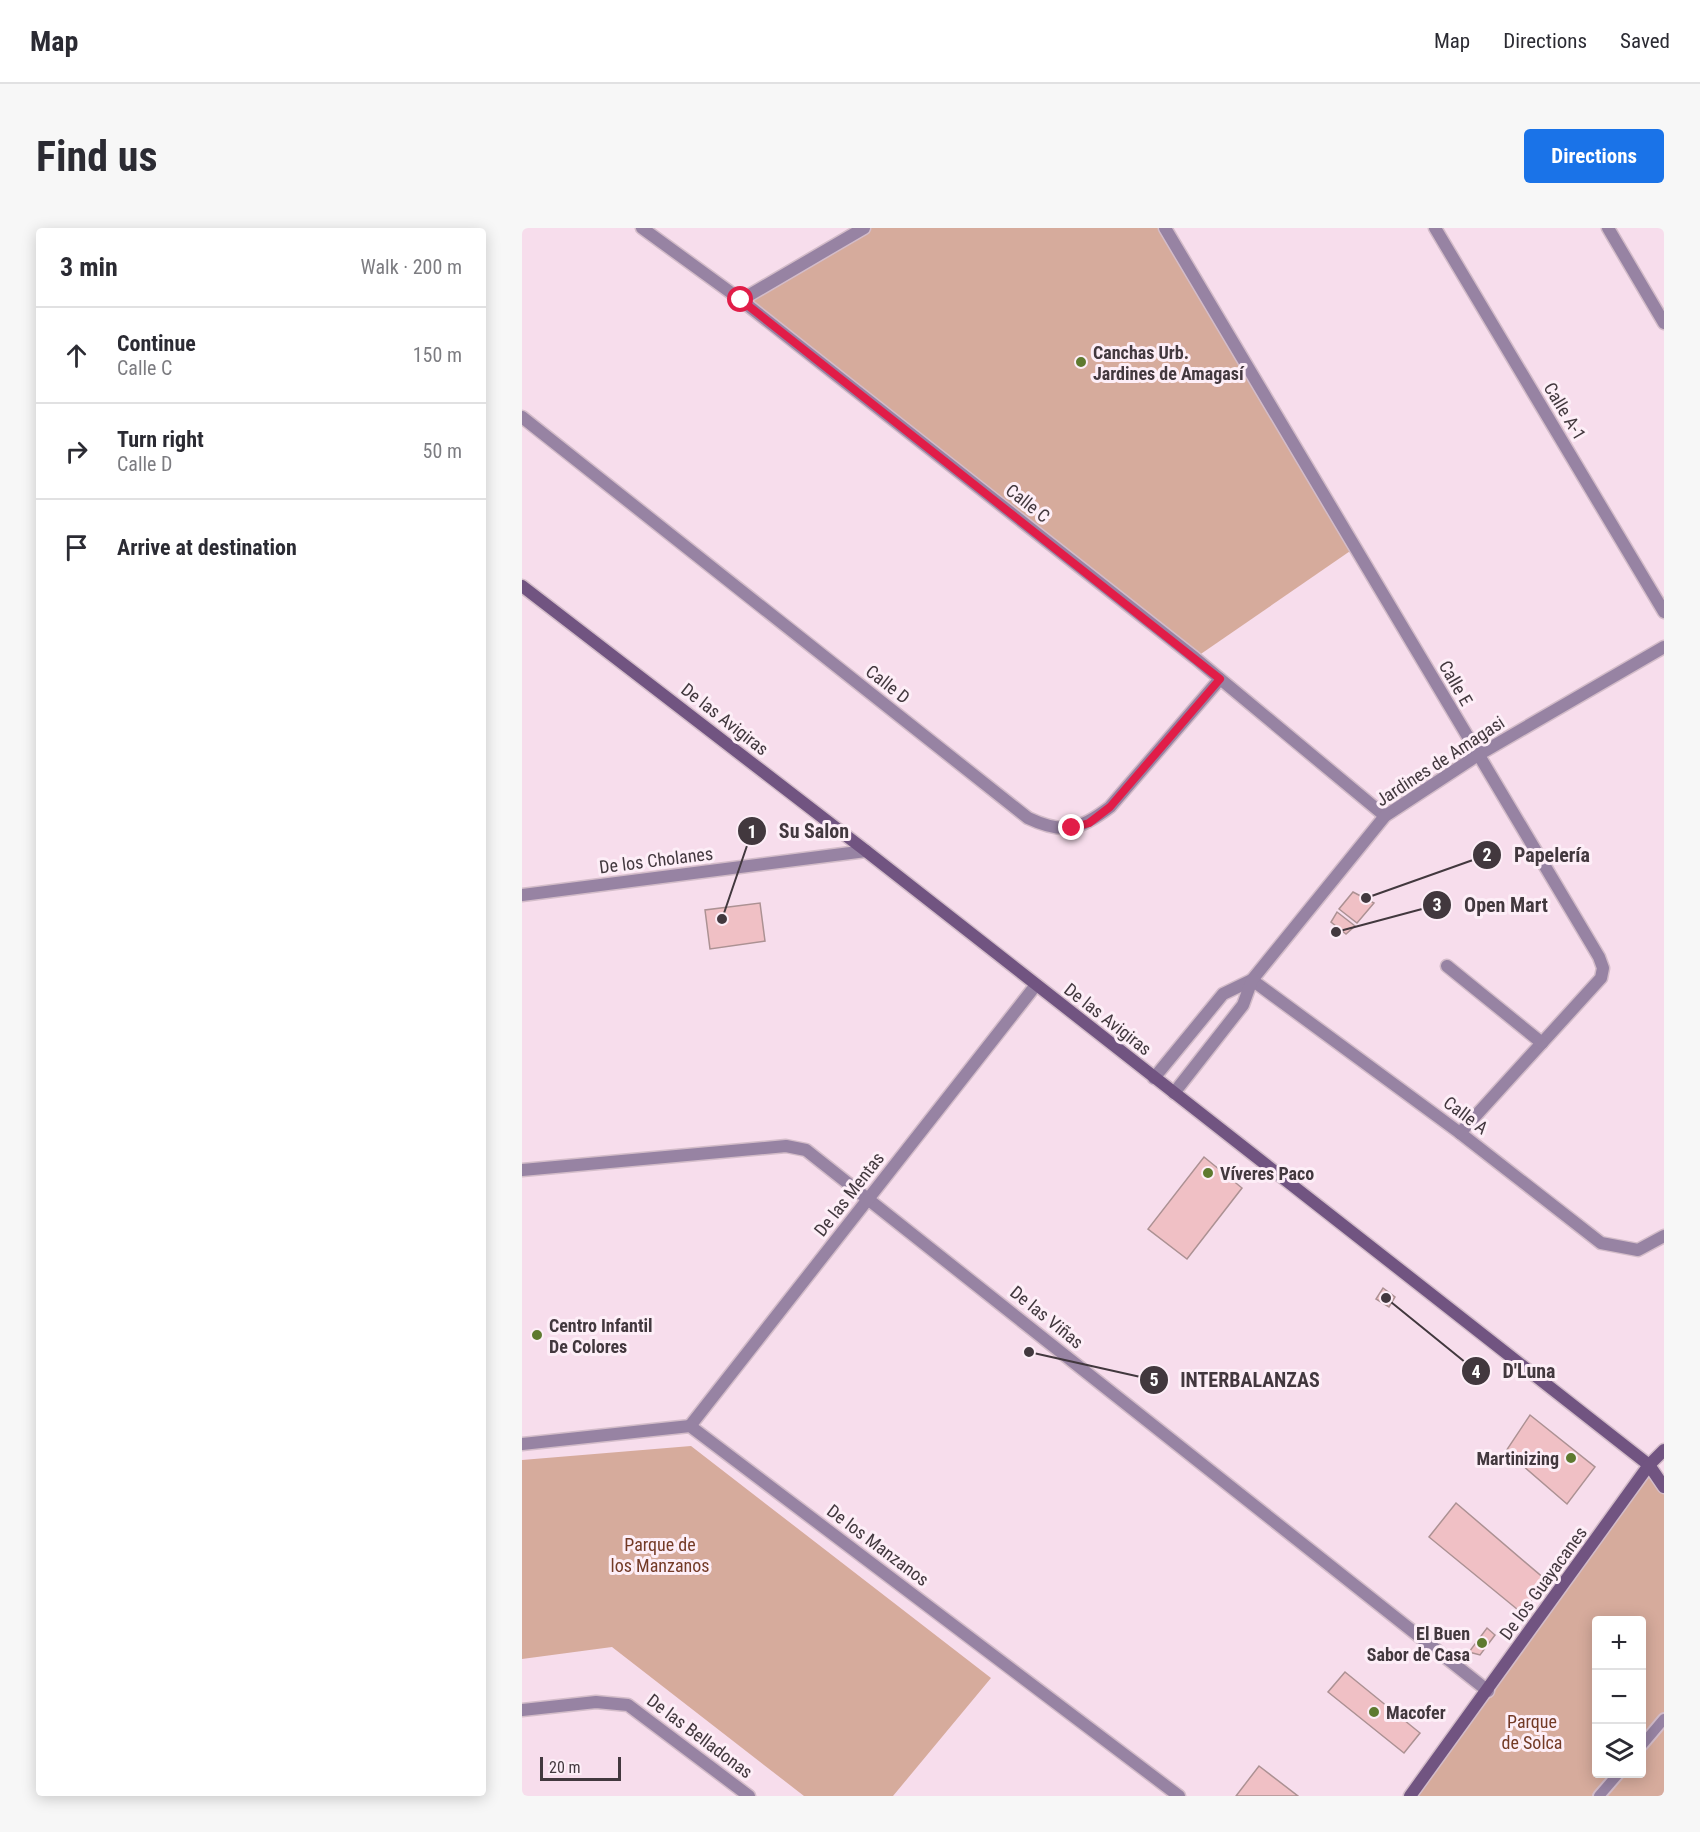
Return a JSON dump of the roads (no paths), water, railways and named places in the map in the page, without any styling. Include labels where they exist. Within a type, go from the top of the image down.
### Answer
[{"type":"street","name":"Calle C","points":[[642,228],[741,300],[1220,679],[1385,816]]},
{"type":"street","points":[[741,300],[864,228]]},
{"type":"street","name":"Calle E","points":[[1165,228],[1599,957],[1603,968],[1601,978],[1460,1133]]},
{"type":"street","name":"Calle A-1","points":[[1435,228],[1664,612]]},
{"type":"street","points":[[1608,228],[1664,323]]},
{"type":"street","name":"Calle D","points":[[522,417],[1018,811],[1044,825],[1072,828],[1089,823],[1110,807],[1220,679]]},
{"type":"street","name":"De las Avigiras","points":[[522,586],[866,851],[1649,1465],[1664,1487]]},
{"type":"street","name":"Jardines de Amagasi","points":[[1174,1093],[1243,1005],[1252,980],[1385,816],[1478,755],[1664,647]]},
{"type":"street","name":"De los Cholanes","points":[[523,894],[866,851]]},
{"type":"street","points":[[1446,966],[1542,1043]]},
{"type":"street","name":"Jardines de Amagasi","points":[[1154,1078],[1223,994],[1252,980]]},
{"type":"street","name":"Calle A","points":[[1252,980],[1460,1133],[1601,1243],[1638,1250],[1664,1236]]},
{"type":"street","name":"De las Mentas","points":[[690,1426],[1036,985]]},
{"type":"street","name":"De las Viñas","points":[[522,1170],[786,1146],[806,1150],[1488,1691]]},
{"type":"street","points":[[522,1443],[690,1426]]},
{"type":"street","name":"De los Manzanos","points":[[690,1426],[1179,1796]]},
{"type":"street","name":"De los Guayacanes","points":[[1410,1796],[1649,1465],[1664,1450]]},
{"type":"street","name":"De las Belladonas","points":[[522,1710],[596,1702],[628,1705],[749,1796]]},
{"type":"lane","points":[[1646,1739],[1664,1719]]},
{"type":"lane","points":[[1599,1796],[1614,1778]]},
{"type":"place","name":"Canchas Urb. Jardines de Amagasí","points":[[1081,362]]},
{"type":"place","name":"Papelería","points":[[1366,898]]},
{"type":"place","name":"Su Salon","points":[[722,919]]},
{"type":"place","name":"Open Mart","points":[[1336,932]]},
{"type":"place","name":"Víveres Paco","points":[[1208,1173]]},
{"type":"place","name":"D'Luna","points":[[1386,1298]]},
{"type":"place","name":"Centro Infantil De Colores","points":[[537,1335]]},
{"type":"place","name":"INTERBALANZAS","points":[[1029,1352]]},
{"type":"place","name":"Martinizing","points":[[1571,1458]]},
{"type":"place","name":"El Buen Sabor de Casa","points":[[1482,1643]]},
{"type":"place","name":"Macofer","points":[[1374,1712]]},
{"type":"park label","name":"Parque de los Manzanos","points":[[660,1554]]},
{"type":"park label","name":"Parque de Solca","points":[[1532,1731]]}]
